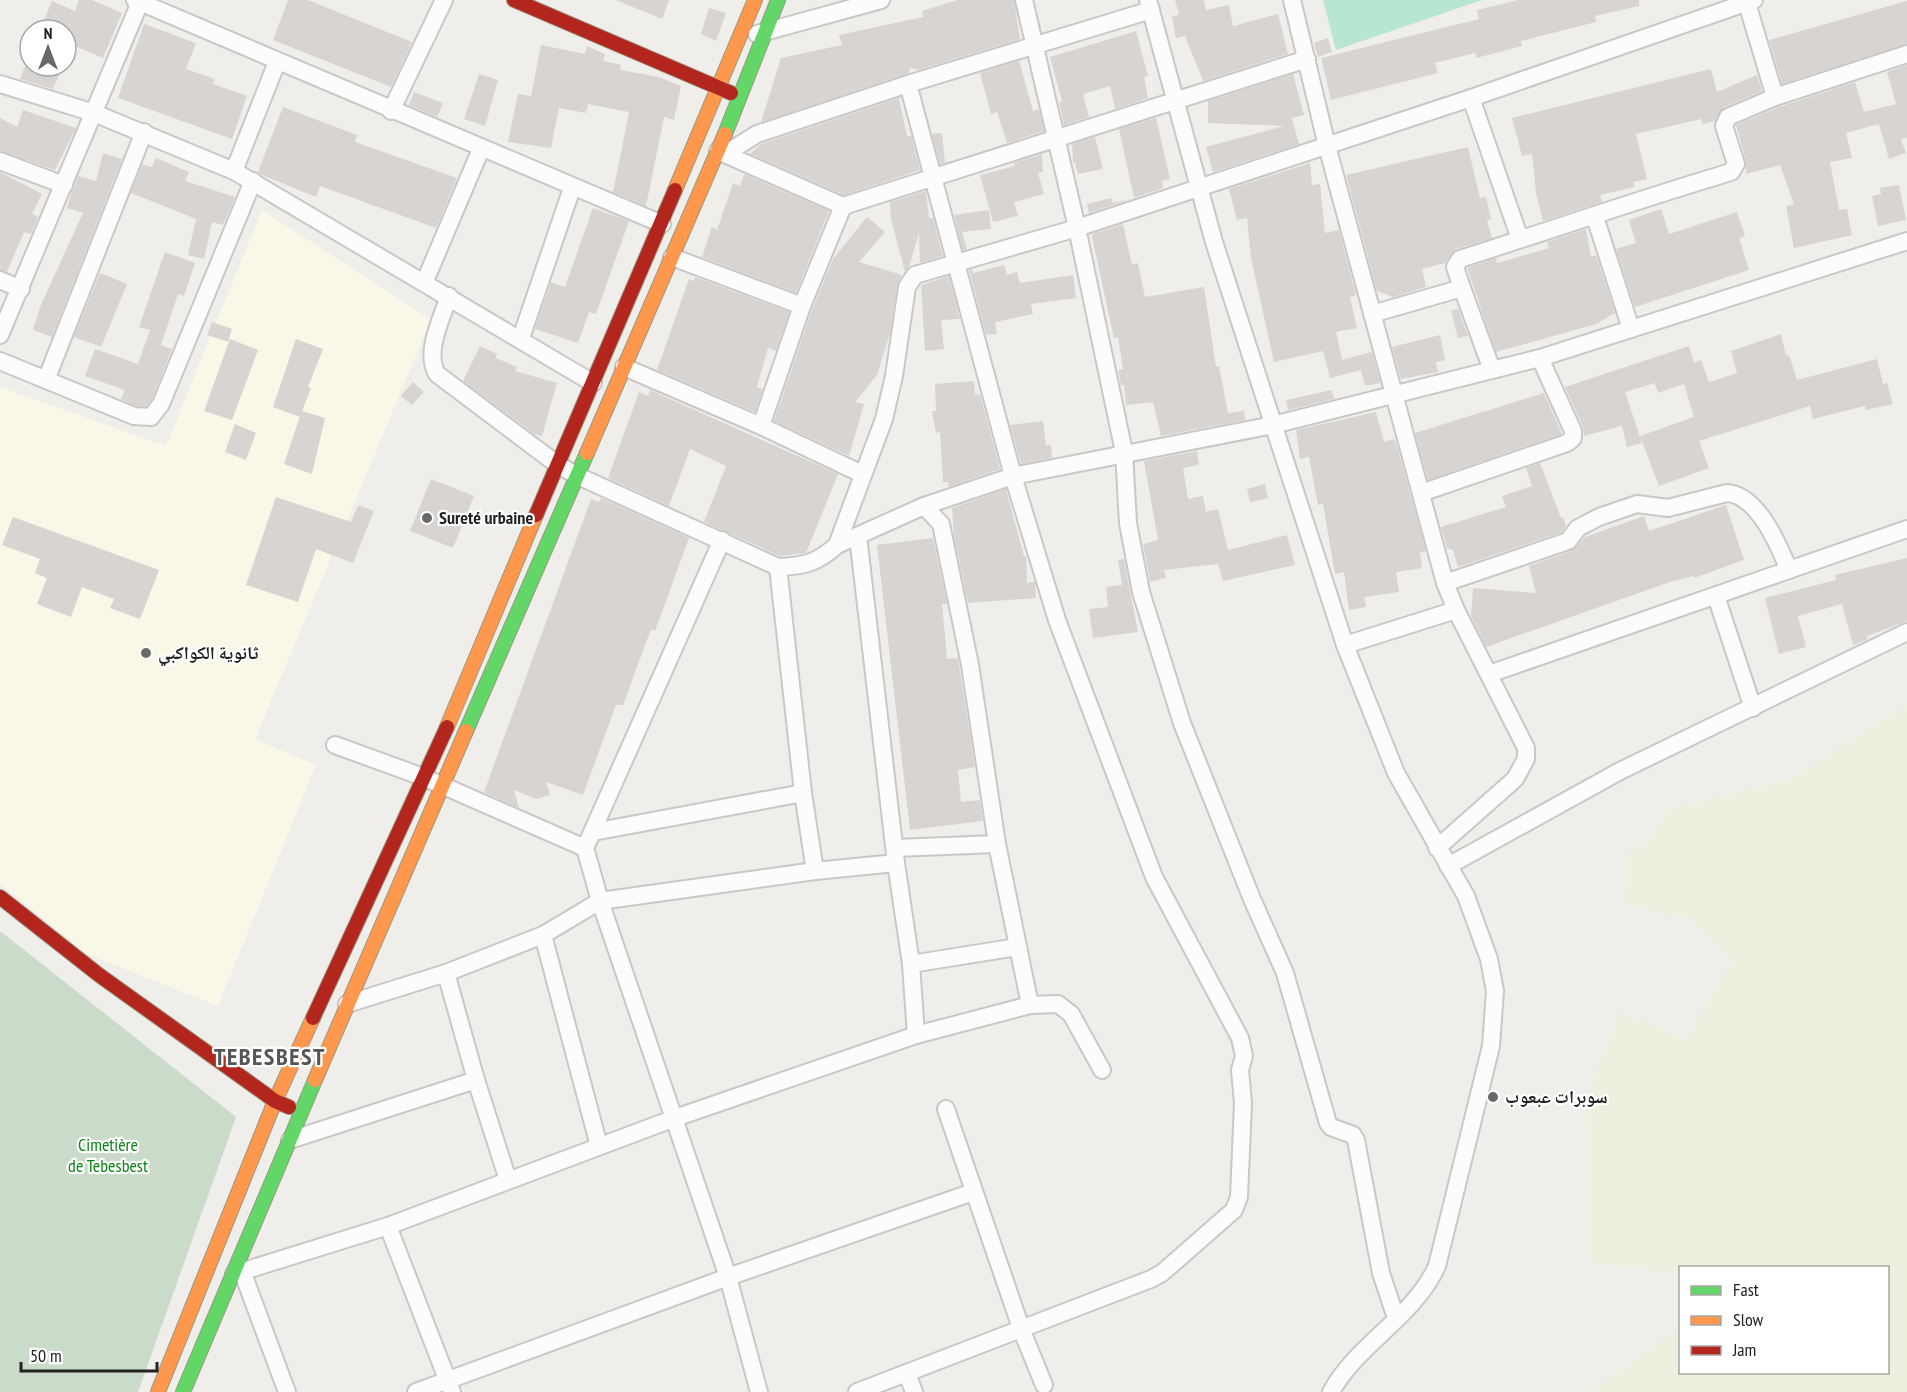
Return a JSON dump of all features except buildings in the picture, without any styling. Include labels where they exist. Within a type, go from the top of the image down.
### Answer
[{"type":"main road","points":[[514,0],[741,97]]},
{"type":"main road","points":[[158,1392],[275,1101],[423,777],[662,224],[755,0]]},
{"type":"main road","points":[[183,1392],[238,1273],[347,1004],[672,257],[722,152],[778,0]]},
{"type":"main road","points":[[0,897],[99,975],[275,1101],[302,1112]]},
{"type":"street","points":[[391,111],[444,0]]},
{"type":"street","points":[[1024,0],[1077,228],[1124,452],[1128,523],[1141,592],[1182,723],[1252,900],[1285,973],[1328,1123],[1331,1127],[1353,1135],[1356,1140],[1381,1273],[1396,1318]]},
{"type":"street","points":[[1292,0],[1327,146],[1445,583],[1456,610],[1526,748],[1526,759],[1515,779],[1437,848]]},
{"type":"street","points":[[0,335],[139,1],[391,111],[662,224]]},
{"type":"street","points":[[741,37],[875,1]]},
{"type":"street","points":[[837,546],[884,419],[910,280],[915,275],[1077,228],[1327,146],[1749,1],[1775,97]]},
{"type":"street","points":[[722,152],[757,134],[1150,5],[1198,187],[1345,645],[1396,773],[1466,896],[1489,959],[1495,991],[1495,1016],[1486,1070],[1437,1266],[1430,1281],[1409,1308],[1358,1356],[1331,1392]]},
{"type":"street","points":[[1492,370],[1455,267],[1460,258],[1595,217],[1662,191],[1731,172],[1736,164],[1724,126],[1726,118],[1775,97],[1907,54]]},
{"type":"street","points":[[722,152],[843,206],[1307,58]]},
{"type":"street","points":[[234,171],[277,62]]},
{"type":"street","points":[[0,84],[94,113],[234,171],[425,281],[593,383]]},
{"type":"street","points":[[857,1392],[1162,1274],[1234,1210],[1239,1197],[1243,1103],[1240,1070],[1244,1056],[1240,1038],[1154,877],[1057,620],[1013,476],[957,262],[931,177],[908,84]]},
{"type":"street","points":[[1471,98],[1520,240]]},
{"type":"street","points":[[46,380],[144,132]]},
{"type":"street","points":[[425,281],[481,149]]},
{"type":"street","points":[[2,166],[64,185]]},
{"type":"street","points":[[0,361],[134,416],[151,417],[161,404],[253,181]]},
{"type":"street","points":[[521,338],[572,188]]},
{"type":"street","points":[[761,426],[802,306],[843,206]]},
{"type":"street","points":[[1595,217],[1631,329]]},
{"type":"street","points":[[448,296],[432,350],[436,374],[558,465],[778,567],[803,566],[826,555],[837,546],[924,506],[1013,476],[1124,452],[1273,425],[1540,358],[1907,240]]},
{"type":"street","points":[[672,257],[802,306]]},
{"type":"street","points":[[0,280],[21,289]]},
{"type":"street","points":[[1372,314],[1462,288]]},
{"type":"street","points":[[1421,493],[1567,443],[1573,438],[1573,431],[1540,358]]},
{"type":"street","points":[[624,367],[761,426],[862,474]]},
{"type":"street","points":[[1445,583],[1568,541],[1578,528],[1599,517],[1637,504],[1668,508],[1727,493],[1737,494],[1769,527],[1789,570]]},
{"type":"street","points":[[924,506],[941,524],[970,665],[997,844],[1030,1005]]},
{"type":"street","points":[[1489,674],[1907,529]]},
{"type":"street","points":[[858,536],[895,856],[911,964],[916,1035]]},
{"type":"street","points":[[722,540],[585,848],[600,901],[728,1277],[759,1392]]},
{"type":"street","points":[[778,567],[803,793],[815,871]]},
{"type":"street","points":[[1716,596],[1753,708]]},
{"type":"street","points":[[1345,645],[1456,610]]},
{"type":"street","points":[[1448,866],[1620,771],[1907,632]]},
{"type":"street","points":[[335,746],[423,777],[585,848]]},
{"type":"street","points":[[593,832],[803,793]]},
{"type":"street","points":[[347,1004],[446,973],[543,934],[600,901],[815,871],[895,856],[997,844]]},
{"type":"street","points":[[543,934],[600,1146]]},
{"type":"street","points":[[911,964],[1017,947]]},
{"type":"street","points":[[446,973],[476,1080],[508,1180]]},
{"type":"street","points":[[287,1392],[238,1273],[388,1226],[600,1146],[916,1035],[1030,1005],[1058,1004],[1071,1014],[1102,1070]]},
{"type":"street","points":[[290,1140],[476,1080]]},
{"type":"street","points":[[946,1108],[973,1192],[1044,1385]]},
{"type":"street","points":[[416,1392],[450,1387],[728,1277],[973,1192]]},
{"type":"street","points":[[388,1226],[450,1387]]},
{"type":"street","points":[[907,1373],[914,1392]]},
{"type":"shaded area","name":"ثانوية الكواكبي","points":[[262,210],[431,320],[255,739],[316,765],[218,1006],[87,954],[0,883],[0,387],[166,446]]},
{"type":"green space","points":[[1323,0],[1482,0],[1336,50]]},
{"type":"green space","points":[[1907,705],[1907,1392],[1591,1392],[1679,1328],[1679,1374],[1889,1374],[1889,1266],[1679,1266],[1679,1274],[1589,1262],[1586,1100],[1620,1012],[1686,1040],[1733,960],[1688,917],[1625,906],[1627,855],[1649,841],[1666,811],[1790,780]]},
{"type":"green space","name":"Cimetière de Tebesbest","points":[[0,931],[236,1117],[138,1392],[0,1392]]},
{"type":"traffic: fast","points":[[725,134],[778,0]]},
{"type":"traffic: fast","points":[[466,731],[587,453]]},
{"type":"traffic: fast","points":[[183,1392],[315,1080]]},
{"type":"traffic: slow","points":[[675,190],[755,0]]},
{"type":"traffic: slow","points":[[587,453],[725,134]]},
{"type":"traffic: slow","points":[[447,727],[536,515]]},
{"type":"traffic: slow","points":[[315,1080],[466,731]]},
{"type":"traffic: slow","points":[[158,1392],[275,1101],[313,1018]]},
{"type":"traffic: jam","points":[[514,0],[731,93]]},
{"type":"traffic: jam","points":[[536,515],[675,190]]},
{"type":"traffic: jam","points":[[313,1018],[447,727]]},
{"type":"traffic: jam","points":[[0,897],[99,975],[275,1101],[289,1107]]},
{"type":"place","name":"Sureté urbaine","points":[[427,518]]},
{"type":"place","name":"ثانوية الكواكبي","points":[[146,653]]},
{"type":"place","name":"سوبرات عبعوب","points":[[1493,1097]]},
{"type":"district","name":"TEBESBEST","points":[[270,1057]]}]
